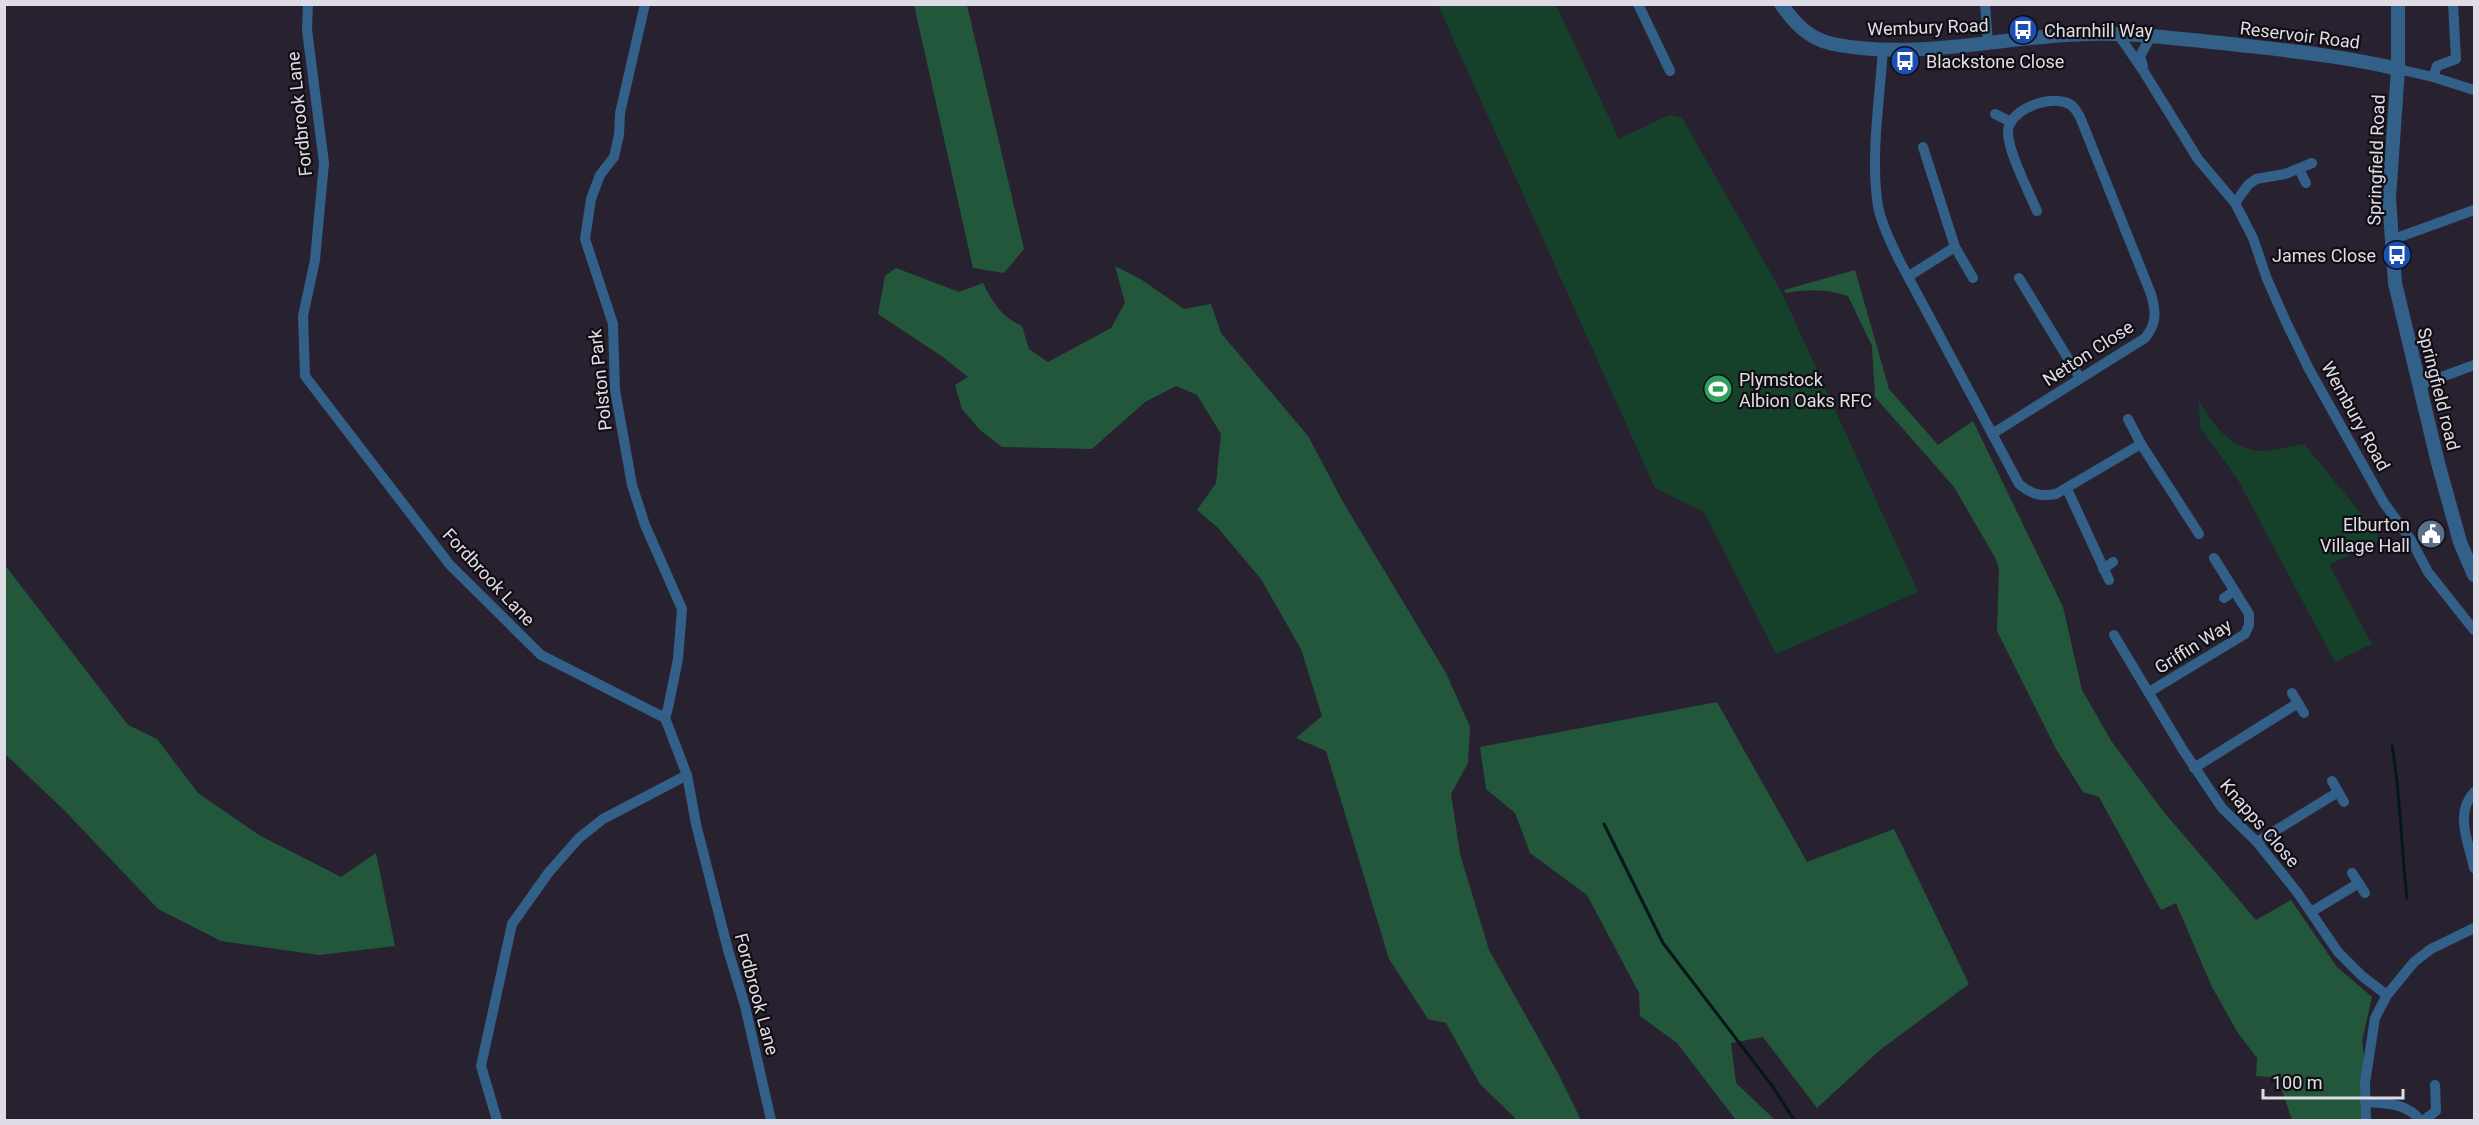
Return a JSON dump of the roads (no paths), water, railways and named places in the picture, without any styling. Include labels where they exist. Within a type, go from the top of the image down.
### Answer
[{"type":"street","name":"Fordbrook Lane","points":[[308,4],[307,30],[324,163],[317,241],[303,316],[305,376],[450,565],[541,655],[664,717],[687,775],[696,824],[728,950],[745,1006],[771,1120]]},
{"type":"street","name":"Polston Park","points":[[645,4],[620,113],[619,135],[614,157],[600,175],[591,199],[585,239],[613,324],[615,390],[632,485],[645,525],[682,609],[678,659],[664,717]]},
{"type":"street","points":[[1638,4],[1670,71]]},
{"type":"street","name":"Wembury Road","points":[[1781,4],[1798,28],[1820,40],[1847,46],[1958,47],[2048,36],[2118,34],[2198,159],[2235,203],[2253,238],[2267,279],[2309,369],[2378,493],[2411,540],[2428,572],[2475,630]]},
{"type":"street","points":[[1985,4],[1988,44]]},
{"type":"street","name":"Springfield Road","points":[[2398,4],[2390,198],[2395,283],[2402,315]]},
{"type":"street","points":[[2433,77],[2437,66],[2456,59],[2453,4]]},
{"type":"street","name":"Reservoir Road","points":[[2118,34],[2368,62],[2433,77],[2475,90]]},
{"type":"street","points":[[2144,72],[2140,56],[2151,36]]},
{"type":"street","points":[[1883,48],[1876,153],[1878,207],[1884,226],[1909,276],[2019,483],[2029,492],[2043,496],[2056,495],[2141,444]]},
{"type":"street","name":"Netton Close","points":[[1992,434],[2145,338],[2152,329],[2155,319],[2155,308],[2124,244],[2074,107],[2063,101],[2051,101],[2019,112],[2011,122]]},
{"type":"street","points":[[1995,114],[2011,122],[2008,129],[2009,142],[2036,196],[2037,212]]},
{"type":"street","points":[[1923,147],[1955,247],[1973,278]]},
{"type":"street","points":[[2235,203],[2248,185],[2256,179],[2299,169],[2312,163]]},
{"type":"street","points":[[2299,169],[2306,183]]},
{"type":"street","points":[[1924,190],[1936,186]]},
{"type":"street","points":[[2391,240],[2475,210]]},
{"type":"street","points":[[1909,276],[1955,247]]},
{"type":"street","points":[[2019,278],[2080,378]]},
{"type":"street","points":[[2027,292],[2037,285]]},
{"type":"street","name":"Springfield road","points":[[2402,315],[2458,535],[2475,575]]},
{"type":"street","points":[[2420,385],[2475,365]]},
{"type":"street","points":[[2128,419],[2141,444],[2199,534]]},
{"type":"street","points":[[2067,489],[2109,580]]},
{"type":"street","points":[[2182,509],[2192,502]]},
{"type":"street","name":"Griffin Way","points":[[2149,692],[2245,634],[2250,625],[2249,614],[2214,558]]},
{"type":"street","points":[[2103,569],[2113,562]]},
{"type":"street","name":"Griffin Way","points":[[2224,598],[2234,591]]},
{"type":"street","name":"Knapps Close","points":[[2114,635],[2131,655],[2149,692],[2194,768],[2222,808],[2257,842],[2311,912],[2338,952],[2362,976],[2387,995]]},
{"type":"street","points":[[2292,693],[2304,713]]},
{"type":"street","points":[[2194,768],[2298,703]]},
{"type":"street","points":[[497,1120],[482,1066],[512,924],[549,872],[579,838],[603,819],[687,775]]},
{"type":"street","points":[[2257,842],[2341,797],[2332,781]]},
{"type":"street","points":[[2475,792],[2469,797],[2462,819],[2475,868]]},
{"type":"street","points":[[2352,873],[2365,893]]},
{"type":"street","points":[[2311,912],[2359,883]]},
{"type":"street","points":[[2366,1120],[2365,1083],[2375,1018],[2387,995],[2414,962],[2431,949],[2475,928]]},
{"type":"street","points":[[2365,1102],[2392,1104],[2406,1108],[2422,1120],[2436,1111],[2435,1085]]},
{"type":"waterway","points":[[2392,746],[2407,898]]},
{"type":"waterway","points":[[1604,824],[1663,943],[1773,1087],[1794,1120]]},
{"type":"place","name":"Charnhill Way","points":[[2023,30]]},
{"type":"place","name":"Blackstone Close","points":[[1905,61]]},
{"type":"place","name":"James Close","points":[[2397,255]]},
{"type":"place","name":"Plymstock Albion Oaks RFC","points":[[1718,389]]},
{"type":"place","name":"Elburton Village Hall","points":[[2431,534]]}]
